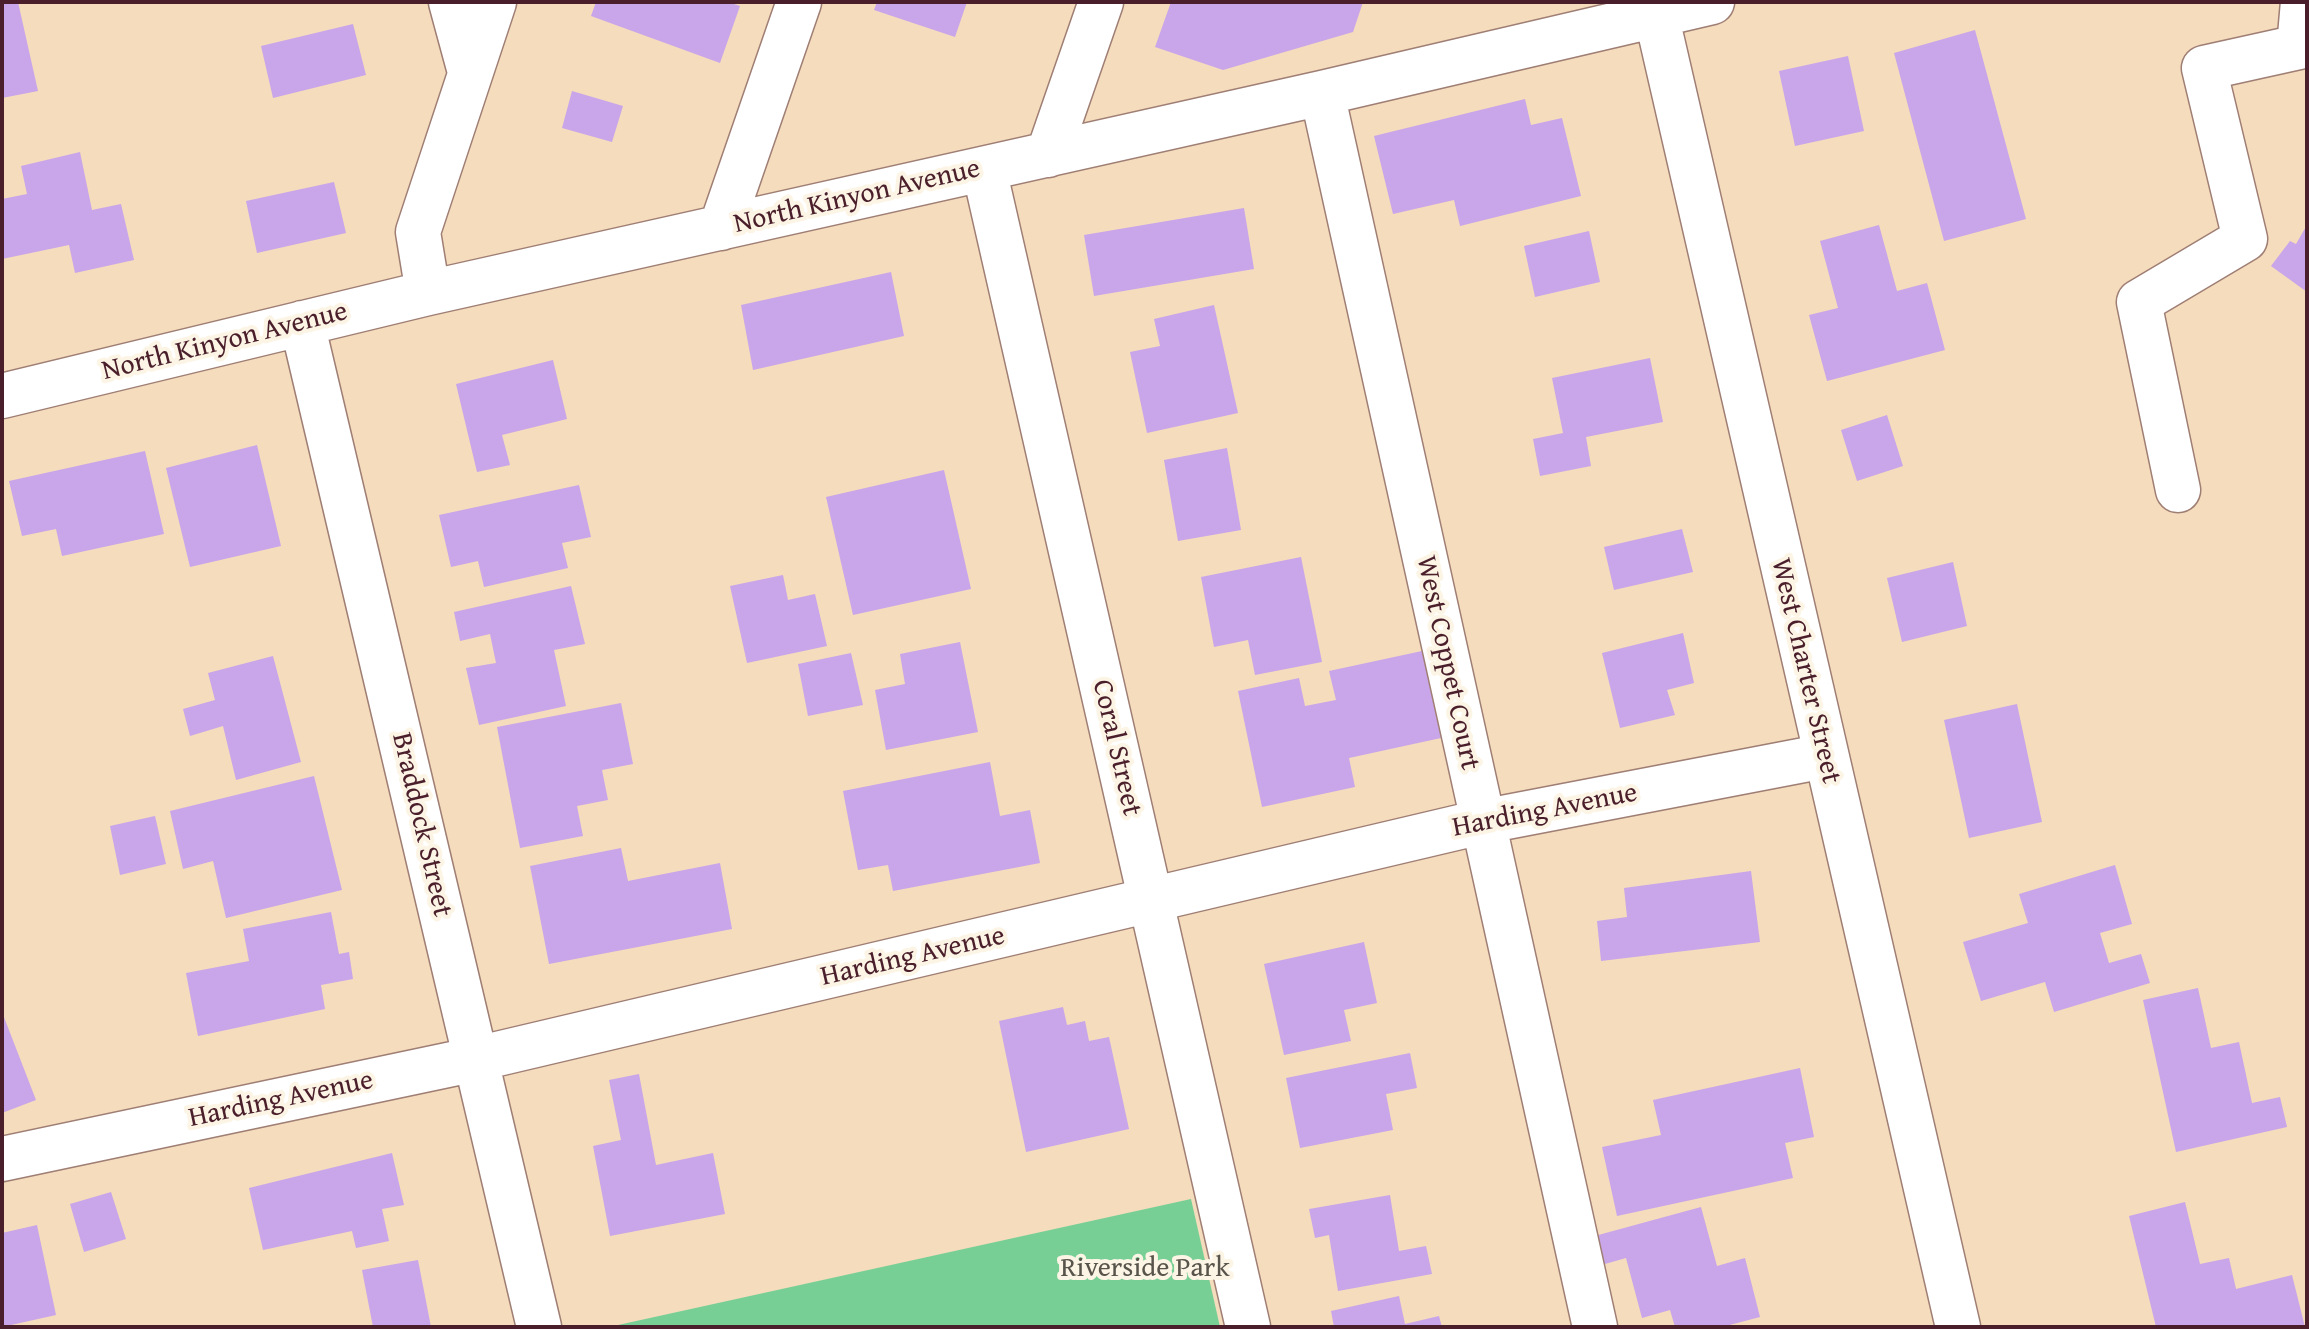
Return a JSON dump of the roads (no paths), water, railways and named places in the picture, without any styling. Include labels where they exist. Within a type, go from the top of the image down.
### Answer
[{"type":"street","points":[[451,2],[470,72]]},
{"type":"street","points":[[428,293],[418,232],[494,2]]},
{"type":"street","points":[[721,228],[799,2]]},
{"type":"street","points":[[1048,155],[1101,2]]},
{"type":"street","name":"North Kinyon Avenue","points":[[2,396],[428,293],[1322,93],[1709,2]]},
{"type":"street","points":[[2178,490],[2139,302],[2245,239],[2204,68],[2299,47],[2303,2]]},
{"type":"street","name":"West Charter Street","points":[[1656,14],[1958,1327]]},
{"type":"street","name":"West Coppet Court","points":[[1322,93],[1595,1327]]},
{"type":"street","name":"Coral Street","points":[[984,169],[1248,1327]]},
{"type":"street","name":"Braddock Street","points":[[302,323],[539,1327]]},
{"type":"street","name":"Harding Avenue","points":[[2,1159],[476,1059],[1481,822],[1825,756]]},
{"type":"park label","name":"Riverside Park","points":[[1145,1269]]}]
